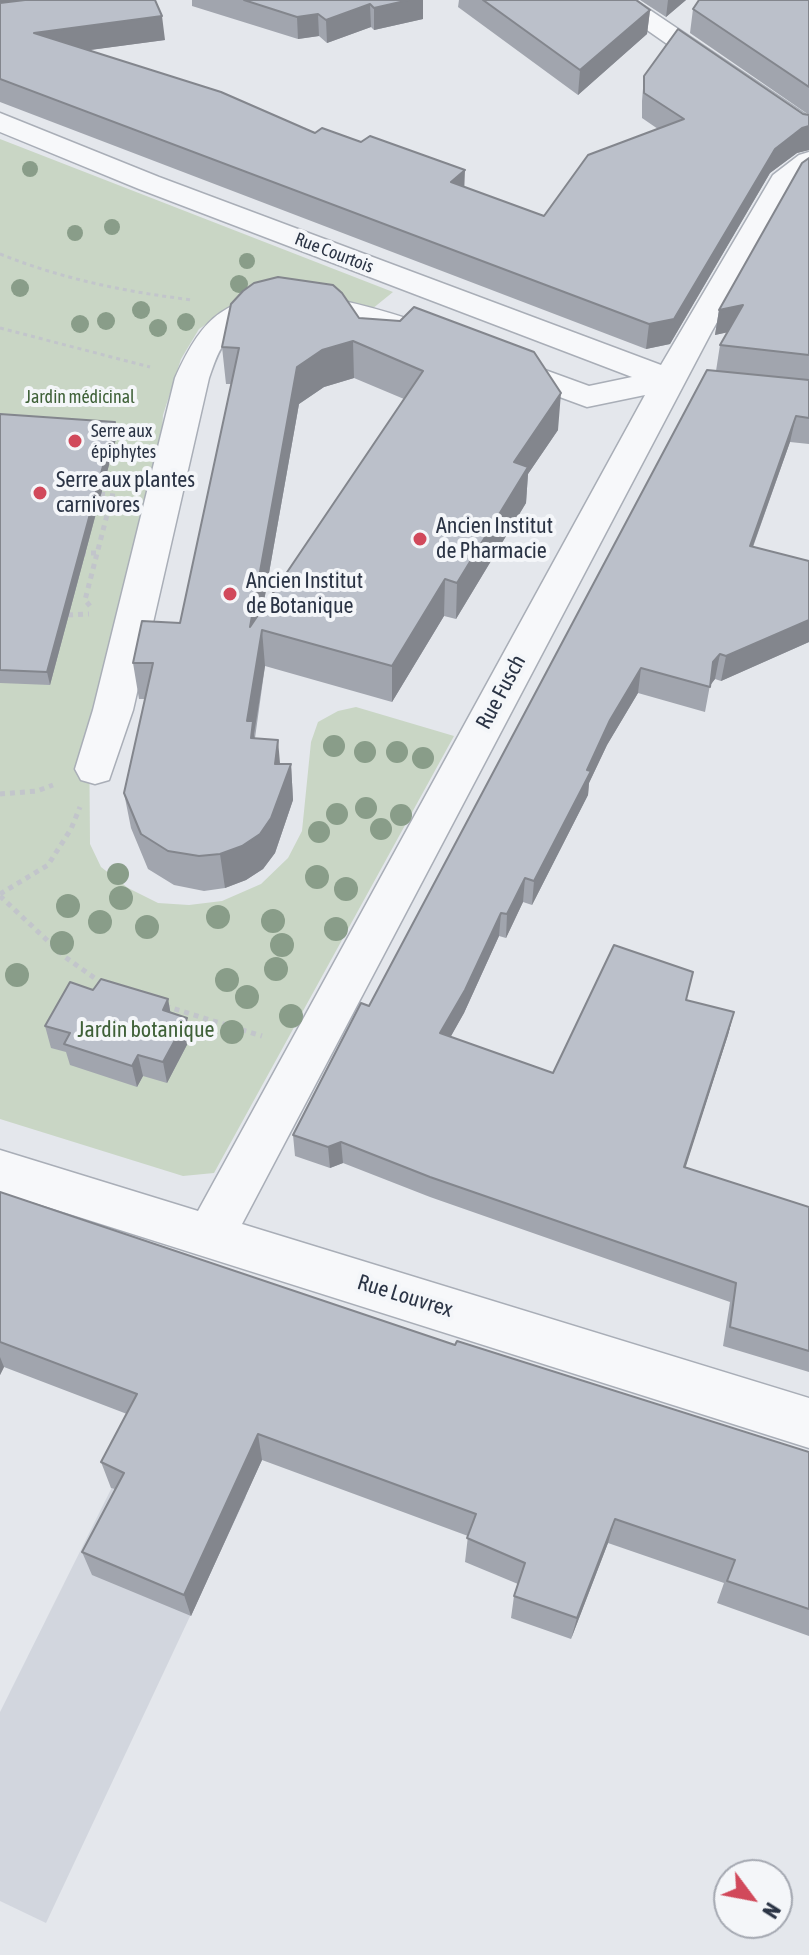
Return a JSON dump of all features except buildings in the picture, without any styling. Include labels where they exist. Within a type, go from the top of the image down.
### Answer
[{"type":"street","points":[[617,0],[809,130]]},
{"type":"street","name":"Rue Courtois","points":[[0,122],[149,183],[686,381]]},
{"type":"street","name":"Rue Fusch","points":[[210,1236],[309,1050],[686,381],[783,181],[809,161]]},
{"type":"street","points":[[375,315],[412,282]]},
{"type":"street","points":[[95,769],[113,710],[197,359],[211,335],[242,311],[280,301],[375,315],[587,397],[686,381]]},
{"type":"street","name":"Rue Louvrex","points":[[0,1171],[809,1423]]},
{"type":"path","points":[[0,254],[38,271],[108,288],[220,303],[242,311]]},
{"type":"path","points":[[0,328],[192,378]]},
{"type":"path","points":[[81,553],[97,553]]},
{"type":"path","points":[[95,769],[71,829],[48,865],[0,895],[65,957],[114,991]]},
{"type":"path","points":[[159,1004],[309,1050]]},
{"type":"shaded area","points":[[145,1421],[246,1497],[46,1923],[0,1901],[0,1712]]},
{"type":"green space","name":"Jardin botanique","points":[[0,139],[393,292],[372,309],[338,298],[243,300],[199,329],[181,359],[163,415],[162,432],[98,697],[89,719],[90,844],[101,867],[128,888],[158,903],[189,905],[222,901],[261,884],[288,858],[302,831],[311,742],[318,722],[338,711],[356,707],[454,736],[214,1173],[183,1176],[0,1119]]},
{"type":"place","name":"Serre aux épiphytes","points":[[75,441]]},
{"type":"place","name":"Serre aux plantes carnivores","points":[[40,493]]},
{"type":"place","name":"Ancien Institut de Pharmacie","points":[[420,539]]},
{"type":"place","name":"Ancien Institut de Botanique","points":[[230,594]]},
{"type":"park label","name":"Jardin médicinal","points":[[80,397]]}]
